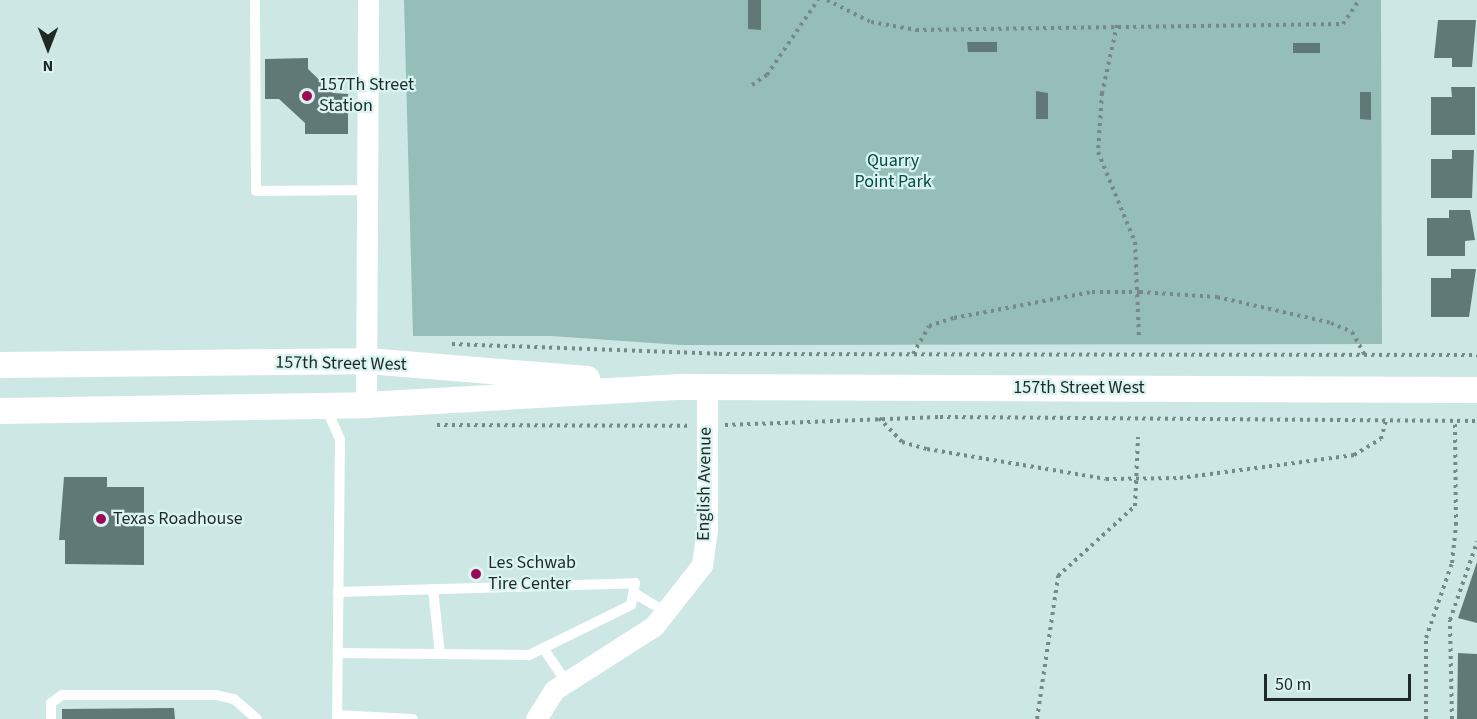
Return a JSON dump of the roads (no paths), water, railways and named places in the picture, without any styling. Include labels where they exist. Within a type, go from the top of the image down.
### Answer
[{"type":"street","points":[[366,405],[368,0]]},
{"type":"street","name":"157th Street West","points":[[0,365],[368,361],[680,387]]},
{"type":"street","name":"157th Street West","points":[[0,411],[366,405],[680,387],[1477,390]]},
{"type":"street","name":"English Avenue","points":[[536,719],[554,690],[654,626],[702,566],[707,528],[707,387]]},
{"type":"lane","points":[[255,0],[256,191],[368,190]]},
{"type":"lane","points":[[325,406],[340,439],[337,717],[413,719]]},
{"type":"lane","points":[[338,592],[635,583],[631,605],[529,655],[339,654]]},
{"type":"lane","points":[[433,589],[440,654]]},
{"type":"lane","points":[[634,593],[666,612]]},
{"type":"lane","points":[[543,648],[567,683]]},
{"type":"lane","points":[[51,719],[51,703],[62,695],[216,695],[234,699],[257,719]]},
{"type":"place","name":"157Th Street Station","points":[[307,96]]},
{"type":"place","name":"Texas Roadhouse","points":[[101,519]]},
{"type":"place","name":"Les Schwab Tire Center","points":[[476,574]]},
{"type":"park label","name":"Quarry Point Park","points":[[893,172]]}]
